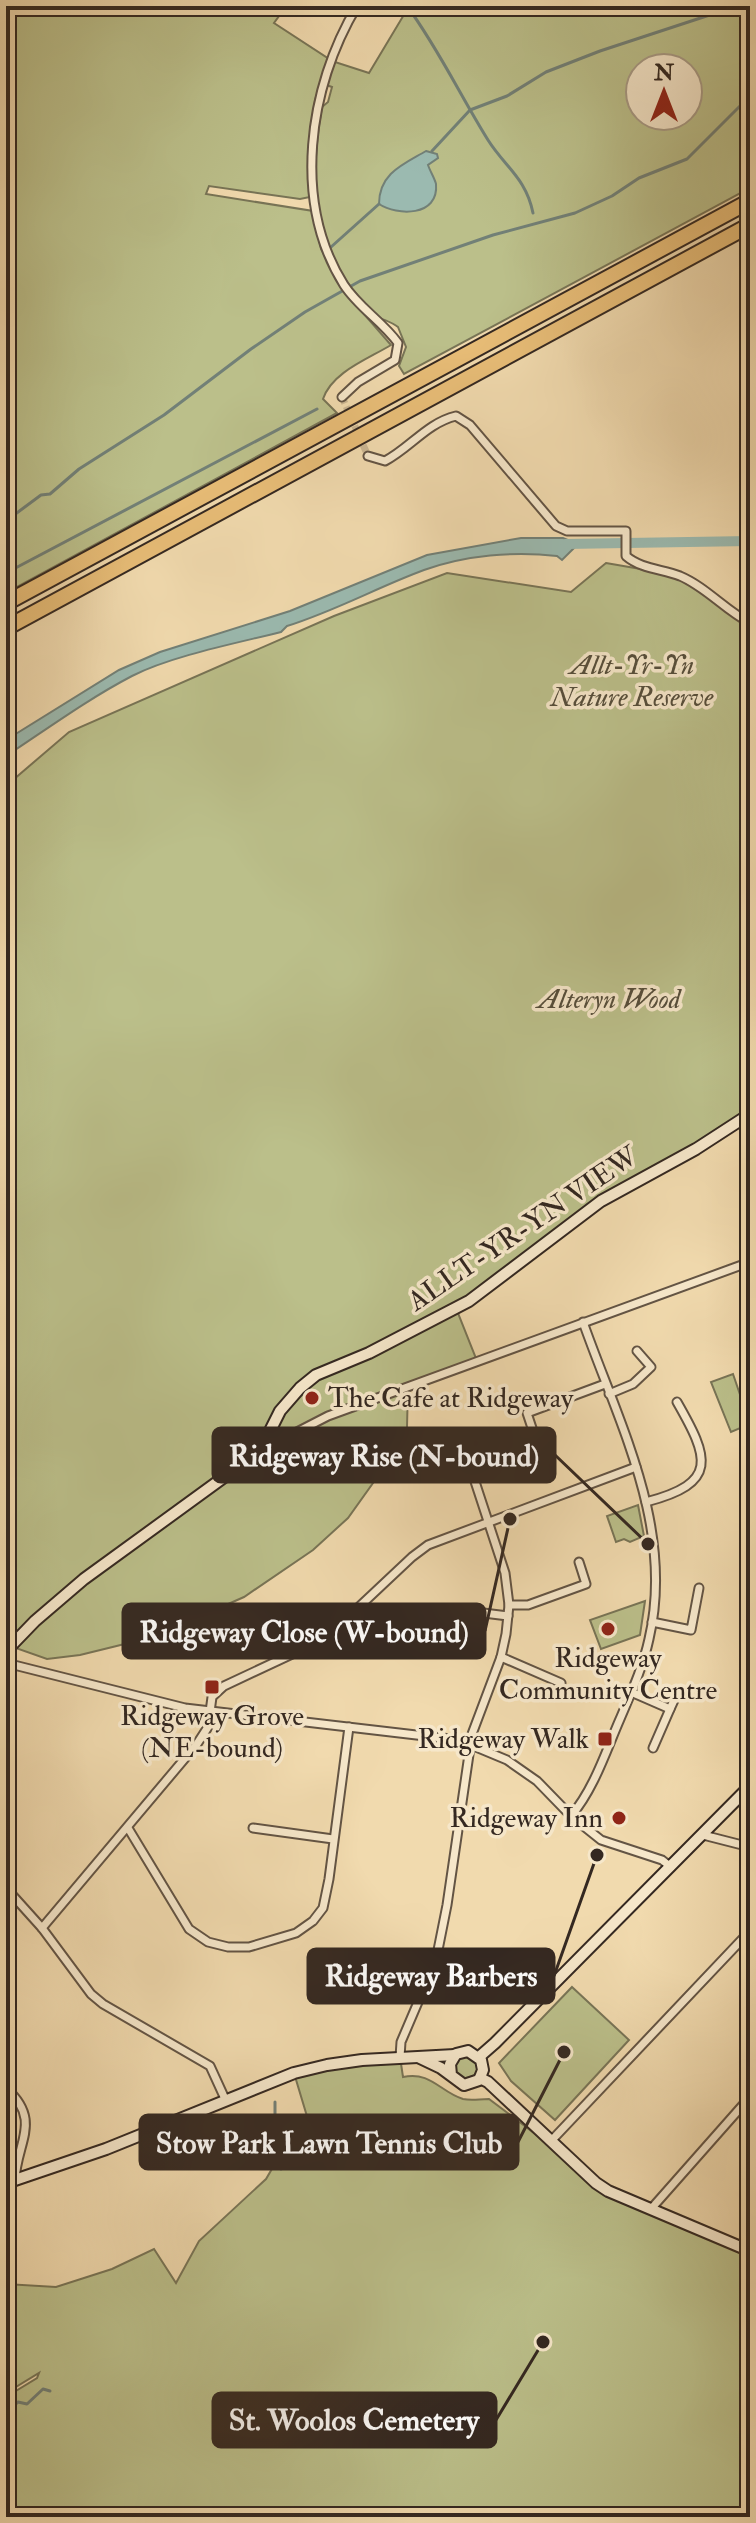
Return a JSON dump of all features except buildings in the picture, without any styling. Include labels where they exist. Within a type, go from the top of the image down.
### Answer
[{"type":"highway","points":[[6,603],[750,201]]},
{"type":"highway","points":[[6,628],[750,225]]},
{"type":"main road","name":"ALLT-YR-YN VIEW","points":[[260,1451],[280,1411],[316,1375],[369,1353],[469,1301],[601,1201],[696,1149],[750,1114]]},
{"type":"main road","points":[[6,1651],[84,1579],[260,1451]]},
{"type":"main road","points":[[479,2057],[750,1786]]},
{"type":"main road","points":[[11,2182],[106,2149],[294,2073],[327,2065],[400,2057],[455,2055],[468,2051],[479,2057],[483,2065],[480,2078],[464,2085],[419,2057]]},
{"type":"main road","points":[[451,2075],[450,2064],[455,2055]]},
{"type":"main road","points":[[480,2078],[488,2082],[596,2183],[750,2251]]},
{"type":"street","points":[[342,397],[358,382],[395,360],[398,343],[385,325],[352,297],[343,283],[323,245],[314,205],[312,158],[321,96],[333,57],[357,6]]},
{"type":"street","points":[[368,456],[385,461],[434,425],[456,416],[470,425],[556,526],[567,531],[626,531],[626,556],[634,562],[681,576],[704,590],[732,614],[750,623]]},
{"type":"street","points":[[260,1451],[328,1416],[750,1262]]},
{"type":"street","points":[[571,1816],[581,1804],[643,1659],[652,1622],[656,1551],[636,1467],[583,1322]]},
{"type":"street","points":[[609,1394],[633,1384],[651,1367],[637,1351]]},
{"type":"street","points":[[541,1455],[527,1413],[605,1384]]},
{"type":"street","points":[[646,1502],[674,1495],[697,1477],[702,1462],[701,1449],[677,1402]]},
{"type":"street","points":[[400,2057],[401,2042],[436,1960],[472,1734],[501,1657],[509,1605],[505,1573],[463,1445],[441,1451],[430,1447]]},
{"type":"street","points":[[42,1928],[197,1744],[208,1727],[212,1697],[224,1686],[305,1648],[345,1620],[428,1545],[636,1467]]},
{"type":"street","points":[[509,1605],[528,1605],[586,1584],[579,1562]]},
{"type":"street","points":[[652,1622],[691,1630],[699,1588]]},
{"type":"street","points":[[459,1610],[508,1616]]},
{"type":"street","points":[[501,1657],[561,1683]]},
{"type":"street","points":[[6,1660],[14,1665],[96,1686],[210,1711],[459,1740],[507,1760],[537,1781],[571,1816],[601,1840],[662,1860],[671,1867]]},
{"type":"street","points":[[631,1692],[670,1709]]},
{"type":"street","points":[[653,1748],[676,1696]]},
{"type":"street","points":[[128,1828],[189,1929],[208,1942],[228,1947],[265,1944],[296,1933],[313,1921],[323,1908],[349,1727]]},
{"type":"street","points":[[253,1828],[333,1839]]},
{"type":"street","points":[[703,1835],[750,1847]]},
{"type":"street","points":[[6,1889],[42,1928],[91,1994],[210,2066],[226,2101]]},
{"type":"street","points":[[552,2140],[750,1931]]},
{"type":"street","points":[[6,2088],[23,2109],[27,2126],[11,2182]]},
{"type":"street","points":[[651,2209],[750,2097]]},
{"type":"green space","points":[[6,6],[276,6],[279,16],[274,23],[329,59],[315,100],[310,147],[310,197],[300,199],[209,186],[206,194],[313,211],[321,249],[343,290],[391,345],[334,381],[323,399],[337,413],[6,593]]},
{"type":"green space","points":[[407,6],[750,6],[750,188],[404,374],[399,366],[406,347],[398,327],[376,316],[343,277],[323,231],[318,207],[318,132],[322,107],[328,102],[332,87],[326,85],[332,61],[369,73]]},
{"type":"green space","points":[[606,563],[681,576],[750,623],[750,1114],[654,1170],[456,1308],[477,1361],[408,1386],[407,1427],[393,1455],[348,1518],[313,1550],[244,1597],[201,1616],[166,1617],[153,1637],[80,1655],[47,1659],[10,1646],[6,1641],[6,786],[69,732],[334,616],[447,573],[571,592]]},
{"type":"green space","points":[[733,1374],[750,1424],[731,1432],[711,1382]]},
{"type":"green space","points":[[638,1505],[644,1536],[630,1542],[624,1539],[616,1542],[607,1516]]},
{"type":"green space","points":[[645,1601],[640,1635],[601,1649],[590,1620]]},
{"type":"green space","points":[[572,1987],[629,2040],[555,2120],[511,2081],[499,2063]]},
{"type":"green space","points":[[466,2056],[474,2060],[478,2068],[474,2076],[466,2080],[458,2076],[454,2068],[458,2060]]},
{"type":"green space","points":[[400,2057],[403,2077],[428,2079],[463,2099],[489,2099],[538,2136],[552,2140],[594,2181],[750,2251],[750,2517],[6,2517],[6,2397],[37,2378],[39,2373],[6,2393],[6,2284],[56,2287],[112,2269],[154,2249],[176,2283],[199,2241],[266,2179],[286,2145],[309,2123],[294,2073]]},
{"type":"water","points":[[426,151],[437,154],[438,158],[428,165],[436,184],[431,203],[406,212],[379,204],[383,184],[388,177],[401,165]]},
{"type":"water","points":[[521,538],[563,538],[578,544],[562,560],[557,556],[507,554],[440,565],[287,626],[281,632],[166,662],[100,694],[6,756],[6,740],[119,670],[160,652],[290,611],[427,555]]},
{"type":"waterway","points":[[407,6],[488,140],[520,182],[533,213]]},
{"type":"waterway","points":[[432,151],[470,110],[507,96],[546,72],[737,6]]},
{"type":"waterway","points":[[6,521],[41,495],[50,494],[79,469],[164,415],[305,312],[360,281],[493,235],[575,213],[612,196],[639,178],[687,159],[750,96]]},
{"type":"waterway","points":[[331,247],[379,204]]},
{"type":"waterway","points":[[6,573],[317,409]]},
{"type":"waterway","points":[[565,544],[750,541]]},
{"type":"waterway","points":[[275,2102],[275,2123],[281,2132],[281,2169]]},
{"type":"waterway","points":[[6,2412],[18,2402],[27,2404],[43,2389],[50,2391]]},
{"type":"tunnel","points":[[342,397],[368,456]]},
{"type":"place","name":"The Cafe at Ridgeway","points":[[312,1398]]},
{"type":"place","name":"Ridgeway Close (W-bound)","points":[[510,1519]]},
{"type":"place","name":"Ridgeway Rise (N-bound)","points":[[648,1544]]},
{"type":"place","name":"Ridgeway Community Centre","points":[[608,1629]]},
{"type":"place","name":"Ridgeway Grove (NE-bound)","points":[[212,1687]]},
{"type":"place","name":"Ridgeway Walk","points":[[605,1739]]},
{"type":"place","name":"Ridgeway Inn","points":[[619,1818]]},
{"type":"place","name":"Ridgeway Barbers","points":[[597,1855]]},
{"type":"place","name":"Stow Park Lawn Tennis Club","points":[[564,2052]]},
{"type":"place","name":"St. Woolos Cemetery","points":[[543,2342]]},
{"type":"park label","name":"Allt-Yr-Yn Nature Reserve","points":[[632,681]]},
{"type":"park label","name":"Alteryn Wood","points":[[609,999]]}]
